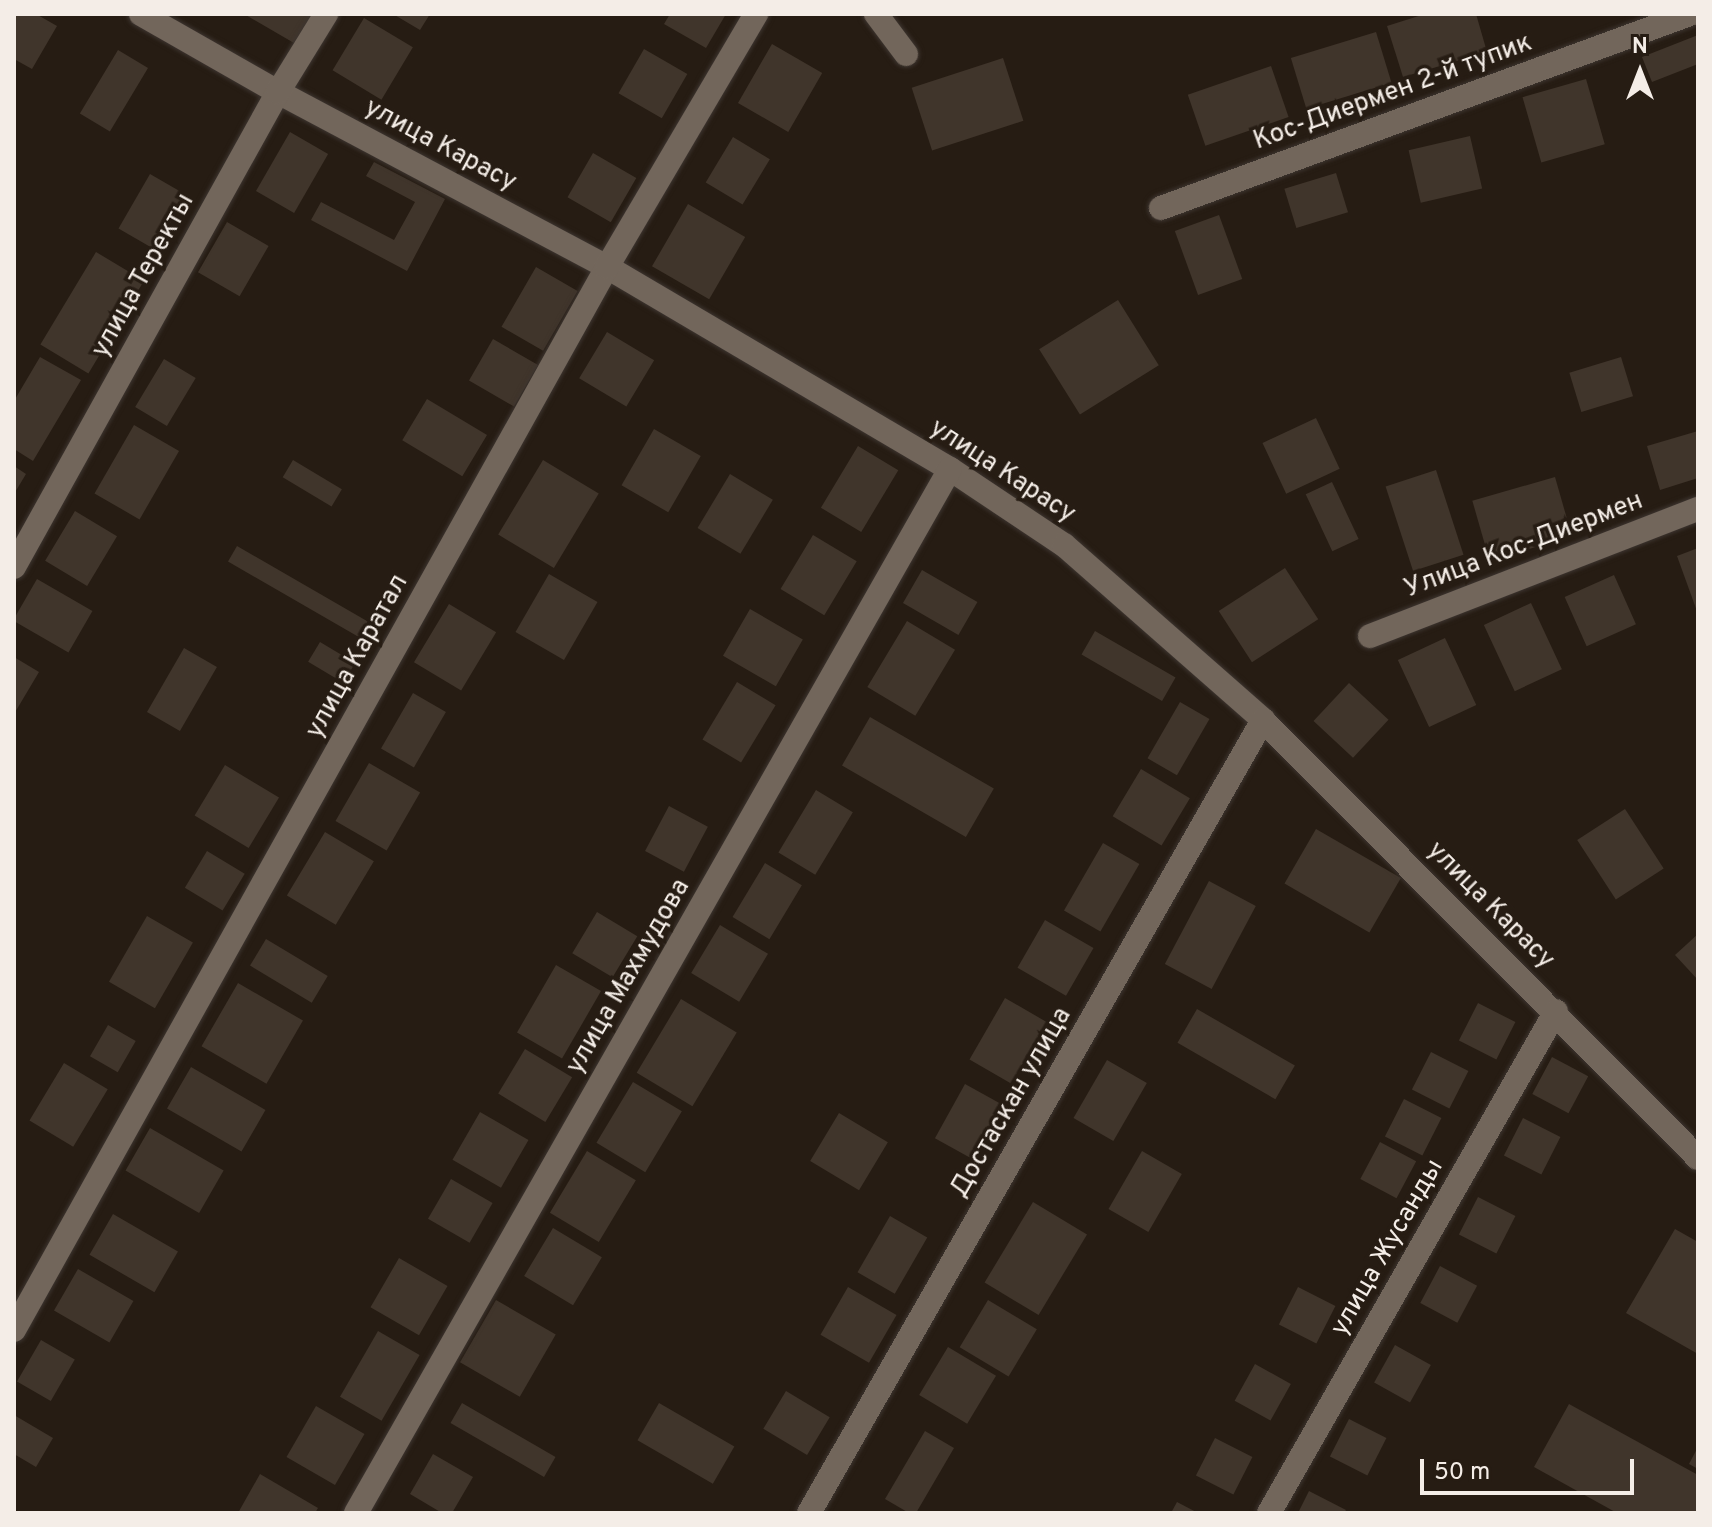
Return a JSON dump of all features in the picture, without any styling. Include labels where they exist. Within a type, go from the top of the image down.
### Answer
[{"type":"street","name":"улица Карасу","points":[[141,14],[278,92],[607,267],[950,469],[1064,545],[1263,720],[1556,1011],[1698,1158]]},
{"type":"street","name":"улица Теректы","points":[[14,567],[278,92],[326,14]]},
{"type":"street","name":"улица Каратал","points":[[14,1330],[607,267],[756,14]]},
{"type":"street","points":[[876,14],[906,54]]},
{"type":"street","name":"Кос-Диермен 2-й тупик","points":[[1161,208],[1690,14]]},
{"type":"street","name":"улица Махмудова","points":[[356,1513],[950,469]]},
{"type":"street","name":"Улица Кос-Диермен","points":[[1370,636],[1698,509]]},
{"type":"street","name":"Достаскан улица","points":[[809,1513],[1263,720]]},
{"type":"street","name":"улица Жусанды","points":[[1269,1513],[1556,1011]]},
{"type":"building","points":[[14,14],[36,14],[57,26],[32,69],[14,59]]},
{"type":"building","points":[[244,14],[312,14],[294,43]]},
{"type":"building","points":[[393,14],[430,14],[420,30]]},
{"type":"building","points":[[670,14],[726,14],[706,48],[664,24]]},
{"type":"building","points":[[1425,14],[1476,14],[1487,52],[1403,77],[1387,26]]},
{"type":"building","points":[[364,18],[413,47],[381,100],[333,70]]},
{"type":"building","points":[[1376,32],[1391,83],[1306,109],[1291,58]]},
{"type":"building","points":[[1698,35],[1698,64],[1652,82],[1642,57]]},
{"type":"building","points":[[772,44],[822,73],[788,132],[738,103]]},
{"type":"building","points":[[644,49],[687,74],[662,118],[618,93]]},
{"type":"building","points":[[118,50],[148,68],[110,131],[80,113]]},
{"type":"building","points":[[1003,58],[1023,121],[932,150],[912,88]]},
{"type":"building","points":[[1271,66],[1289,117],[1205,146],[1188,95]]},
{"type":"building","points":[[1586,79],[1605,144],[1541,163],[1523,97]]},
{"type":"building","points":[[290,132],[328,154],[294,213],[256,191]]},
{"type":"building","points":[[1470,136],[1482,189],[1421,203],[1409,150]]},
{"type":"building","points":[[733,137],[770,159],[743,205],[706,182]]},
{"type":"building","points":[[593,153],[636,178],[611,222],[568,197]]},
{"type":"building","points":[[374,162],[445,199],[407,271],[311,220],[321,202],[394,240],[415,202],[366,176]]},
{"type":"building","points":[[1336,173],[1348,212],[1296,228],[1284,189]]},
{"type":"building","points":[[150,174],[186,195],[155,250],[118,229]]},
{"type":"building","points":[[688,204],[745,237],[709,299],[652,266]]},
{"type":"building","points":[[1219,215],[1242,279],[1198,295],[1175,231]]},
{"type":"building","points":[[227,222],[269,246],[240,296],[198,272]]},
{"type":"building","points":[[96,252],[144,281],[88,373],[40,345]]},
{"type":"building","points":[[536,267],[578,291],[543,351],[502,327]]},
{"type":"building","points":[[1118,300],[1159,365],[1080,415],[1039,349]]},
{"type":"building","points":[[607,332],[654,360],[626,407],[579,378]]},
{"type":"building","points":[[493,339],[538,365],[514,407],[469,381]]},
{"type":"building","points":[[40,357],[81,380],[33,461],[14,449],[14,401]]},
{"type":"building","points":[[1621,357],[1633,396],[1581,412],[1569,373]]},
{"type":"building","points":[[164,359],[196,378],[167,426],[135,407]]},
{"type":"building","points":[[427,399],[487,435],[462,476],[402,440]]},
{"type":"building","points":[[1316,418],[1340,469],[1286,494],[1263,443]]},
{"type":"building","points":[[134,425],[179,451],[140,519],[94,493]]},
{"type":"building","points":[[654,429],[701,456],[668,512],[622,485]]},
{"type":"building","points":[[1698,431],[1698,478],[1660,490],[1647,446]]},
{"type":"building","points":[[858,446],[898,470],[861,532],[821,508]]},
{"type":"building","points":[[293,460],[342,489],[332,507],[283,477]]},
{"type":"building","points":[[543,460],[599,493],[554,568],[498,535]]},
{"type":"building","points":[[14,466],[26,474],[14,494]]},
{"type":"building","points":[[1436,470],[1464,555],[1413,571],[1386,486]]},
{"type":"building","points":[[730,474],[773,500],[740,554],[698,528]]},
{"type":"building","points":[[1555,477],[1572,537],[1489,560],[1472,501]]},
{"type":"building","points":[[1332,482],[1359,539],[1332,551],[1306,494]]},
{"type":"building","points":[[75,511],[117,536],[87,586],[45,561]]},
{"type":"building","points":[[813,535],[857,561],[824,615],[781,589]]},
{"type":"building","points":[[237,546],[377,627],[368,643],[228,562]]},
{"type":"building","points":[[1698,548],[1698,614],[1677,556]]},
{"type":"building","points":[[1285,568],[1318,619],[1252,662],[1219,611]]},
{"type":"building","points":[[922,570],[977,602],[958,635],[903,603]]},
{"type":"building","points":[[549,574],[597,602],[564,660],[516,632]]},
{"type":"building","points":[[1614,575],[1636,624],[1587,646],[1565,597]]},
{"type":"building","points":[[37,579],[92,611],[68,653],[14,621]]},
{"type":"building","points":[[1531,603],[1562,669],[1515,691],[1484,625]]},
{"type":"building","points":[[449,604],[496,632],[461,691],[414,662]]},
{"type":"building","points":[[750,609],[803,640],[776,686],[723,656]]},
{"type":"building","points":[[907,621],[955,650],[915,716],[867,687]]},
{"type":"building","points":[[1095,631],[1176,677],[1162,701],[1082,654]]},
{"type":"building","points":[[1445,638],[1476,705],[1429,727],[1398,660]]},
{"type":"building","points":[[320,642],[355,663],[343,683],[308,662]]},
{"type":"building","points":[[184,648],[217,667],[180,731],[147,712]]},
{"type":"building","points":[[14,657],[39,672],[14,714]]},
{"type":"building","points":[[737,682],[776,705],[741,763],[702,739]]},
{"type":"building","points":[[1349,683],[1388,720],[1353,758],[1314,721]]},
{"type":"building","points":[[413,693],[446,712],[414,767],[381,748]]},
{"type":"building","points":[[1180,702],[1209,719],[1177,775],[1148,758]]},
{"type":"building","points":[[870,717],[994,788],[966,837],[842,765]]},
{"type":"building","points":[[369,763],[420,792],[387,851],[336,821]]},
{"type":"building","points":[[225,765],[279,797],[249,848],[195,816]]},
{"type":"building","points":[[1141,769],[1190,798],[1162,846],[1113,816]]},
{"type":"building","points":[[816,790],[853,812],[815,875],[778,853]]},
{"type":"building","points":[[669,806],[708,827],[684,872],[645,851]]},
{"type":"building","points":[[1625,809],[1664,869],[1616,900],[1577,840]]},
{"type":"building","points":[[1316,829],[1401,878],[1369,933],[1284,884]]},
{"type":"building","points":[[325,832],[374,861],[336,925],[287,895]]},
{"type":"building","points":[[1103,843],[1139,864],[1100,932],[1064,911]]},
{"type":"building","points":[[207,851],[245,874],[223,911],[185,888]]},
{"type":"building","points":[[765,863],[802,885],[769,939],[733,917]]},
{"type":"building","points":[[1209,881],[1256,906],[1212,989],[1165,964]]},
{"type":"building","points":[[597,912],[637,936],[613,977],[572,953]]},
{"type":"building","points":[[147,916],[193,942],[155,1008],[109,982]]},
{"type":"building","points":[[1045,920],[1093,948],[1066,996],[1018,968]]},
{"type":"building","points":[[720,925],[768,954],[739,1002],[691,973]]},
{"type":"building","points":[[1698,934],[1698,980],[1675,955]]},
{"type":"building","points":[[266,939],[328,976],[312,1003],[250,966]]},
{"type":"building","points":[[556,965],[601,991],[562,1059],[517,1033]]},
{"type":"building","points":[[238,983],[303,1020],[266,1084],[202,1046]]},
{"type":"building","points":[[1005,998],[1047,1022],[1011,1083],[970,1059]]},
{"type":"building","points":[[681,999],[737,1032],[692,1106],[637,1073]]},
{"type":"building","points":[[1478,1003],[1515,1022],[1496,1059],[1459,1040]]},
{"type":"building","points":[[1197,1009],[1295,1066],[1275,1099],[1178,1043]]},
{"type":"building","points":[[108,1025],[136,1041],[118,1072],[90,1056]]},
{"type":"building","points":[[525,1049],[572,1077],[545,1122],[498,1094]]},
{"type":"building","points":[[1431,1052],[1468,1071],[1449,1108],[1412,1089]]},
{"type":"building","points":[[1552,1057],[1588,1076],[1568,1113],[1532,1094]]},
{"type":"building","points":[[1107,1060],[1147,1083],[1113,1141],[1074,1118]]},
{"type":"building","points":[[64,1063],[108,1089],[73,1147],[29,1120]]},
{"type":"building","points":[[191,1067],[265,1110],[241,1152],[167,1109]]},
{"type":"building","points":[[633,1082],[682,1111],[645,1172],[596,1143]]},
{"type":"building","points":[[965,1084],[1006,1107],[976,1161],[935,1138]]},
{"type":"building","points":[[1404,1099],[1441,1118],[1422,1155],[1385,1136]]},
{"type":"building","points":[[480,1112],[528,1140],[501,1188],[452,1160]]},
{"type":"building","points":[[839,1113],[888,1142],[859,1190],[810,1161]]},
{"type":"building","points":[[1523,1118],[1560,1137],[1541,1174],[1504,1155]]},
{"type":"building","points":[[150,1128],[224,1170],[199,1213],[126,1170]]},
{"type":"building","points":[[1380,1142],[1416,1161],[1396,1198],[1360,1179]]},
{"type":"building","points":[[587,1151],[636,1180],[599,1242],[550,1213]]},
{"type":"building","points":[[1142,1151],[1182,1174],[1148,1232],[1108,1209]]},
{"type":"building","points":[[451,1179],[493,1203],[470,1243],[428,1219]]},
{"type":"building","points":[[1478,1197],[1515,1216],[1496,1253],[1459,1234]]},
{"type":"building","points":[[1033,1202],[1087,1234],[1039,1315],[985,1283]]},
{"type":"building","points":[[113,1214],[178,1252],[154,1292],[90,1255]]},
{"type":"building","points":[[890,1216],[927,1238],[895,1294],[858,1272]]},
{"type":"building","points":[[553,1228],[602,1257],[573,1305],[524,1276]]},
{"type":"building","points":[[1675,1229],[1698,1242],[1698,1354],[1626,1313]]},
{"type":"building","points":[[399,1258],[447,1286],[419,1335],[371,1307]]},
{"type":"building","points":[[1440,1266],[1477,1286],[1457,1323],[1420,1303]]},
{"type":"building","points":[[78,1269],[133,1301],[109,1343],[54,1311]]},
{"type":"building","points":[[848,1287],[896,1315],[869,1363],[820,1335]]},
{"type":"building","points":[[1298,1287],[1335,1306],[1316,1343],[1279,1324]]},
{"type":"building","points":[[496,1300],[556,1334],[520,1397],[460,1362]]},
{"type":"building","points":[[988,1300],[1037,1329],[1009,1377],[960,1347]]},
{"type":"building","points":[[378,1331],[420,1355],[382,1421],[340,1397]]},
{"type":"building","points":[[41,1340],[75,1360],[51,1401],[17,1382]]},
{"type":"building","points":[[1395,1345],[1431,1365],[1410,1402],[1374,1383]]},
{"type":"building","points":[[948,1347],[996,1376],[967,1424],[919,1395]]},
{"type":"building","points":[[1255,1364],[1291,1384],[1270,1421],[1235,1401]]},
{"type":"building","points":[[786,1391],[830,1417],[807,1455],[763,1429]]},
{"type":"building","points":[[462,1403],[556,1457],[544,1477],[450,1423]]},
{"type":"building","points":[[659,1403],[734,1446],[713,1484],[638,1440]]},
{"type":"building","points":[[1569,1404],[1698,1475],[1698,1513],[1617,1513],[1534,1467]]},
{"type":"building","points":[[316,1406],[364,1434],[335,1485],[286,1457]]},
{"type":"building","points":[[14,1415],[53,1438],[36,1467],[14,1454]]},
{"type":"building","points":[[1349,1419],[1386,1438],[1367,1475],[1330,1456]]},
{"type":"building","points":[[925,1431],[954,1448],[916,1513],[909,1513],[885,1499]]},
{"type":"building","points":[[1215,1438],[1252,1457],[1233,1494],[1196,1475]]},
{"type":"building","points":[[1698,1447],[1698,1469],[1689,1464]]},
{"type":"building","points":[[433,1454],[473,1477],[452,1513],[442,1513],[410,1494]]},
{"type":"building","points":[[260,1474],[318,1508],[315,1513],[238,1513]]},
{"type":"building","points":[[1309,1491],[1346,1510],[1344,1513],[1298,1513]]},
{"type":"building","points":[[1177,1502],[1198,1513],[1171,1513]]}]
